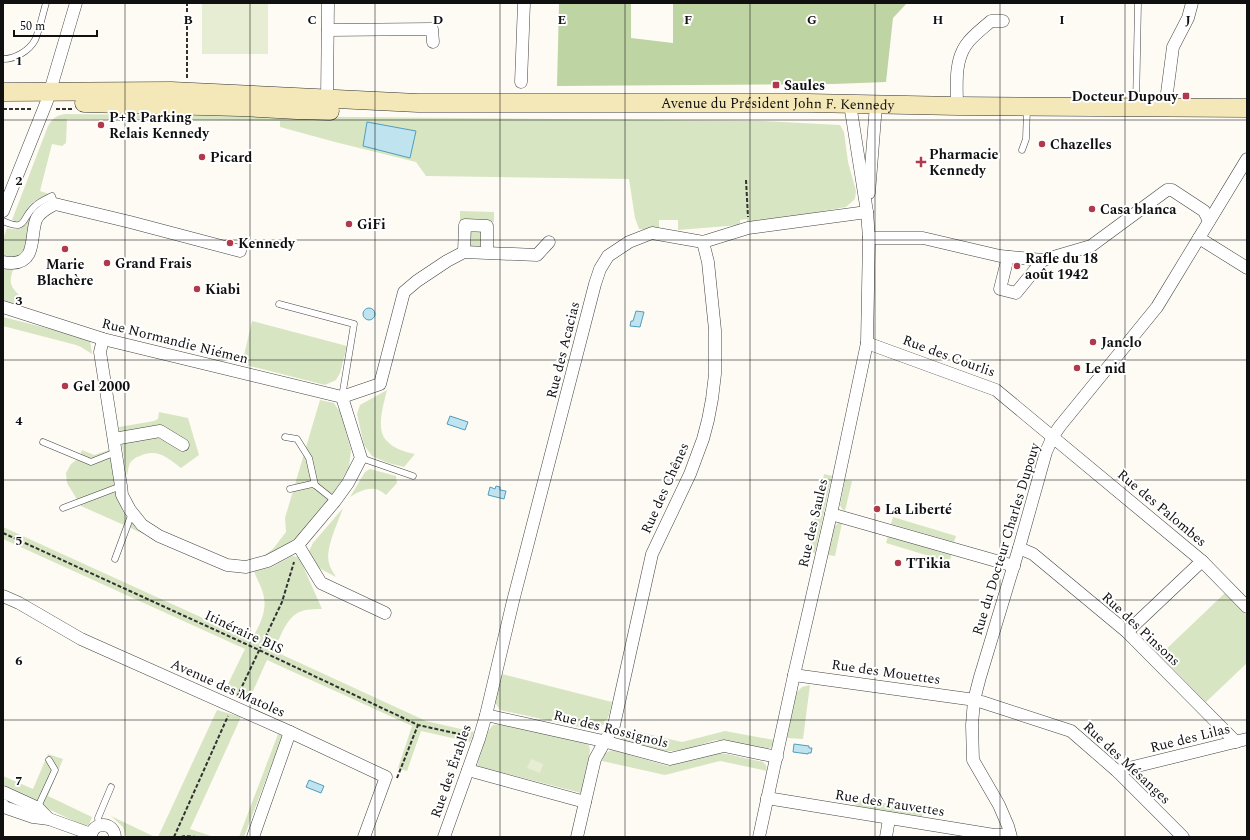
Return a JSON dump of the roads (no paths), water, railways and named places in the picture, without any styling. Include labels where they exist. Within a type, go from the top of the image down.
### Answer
[{"type":"main road","name":"Avenue du Président John F. Kennedy","points":[[3,92],[48,96],[146,97],[171,91],[331,105]]},
{"type":"main road","name":"Avenue du Président John F. Kennedy","points":[[3,100],[48,96],[89,103],[240,107],[260,102],[322,105],[418,103],[808,103],[1026,107],[1247,108]]},
{"type":"street","points":[[3,211],[48,96],[76,3]]},
{"type":"street","points":[[328,3],[331,105]]},
{"type":"street","points":[[521,82],[524,3]]},
{"type":"street","points":[[1165,108],[1173,47],[1188,18],[1192,3]]},
{"type":"street","points":[[957,106],[957,74],[960,57],[966,44],[991,21],[1003,21]]},
{"type":"street","points":[[328,30],[432,29],[433,42]]},
{"type":"street","name":"Rue des Saules","points":[[759,837],[831,514],[867,343],[867,212],[850,104]]},
{"type":"street","name":"Rue des Saules","points":[[867,212],[876,105]]},
{"type":"street","name":"Rue du Docteur Charles Dupouy","points":[[1010,837],[1008,826],[999,805],[973,760],[972,725],[974,700],[1046,452],[1053,436],[1060,426],[1157,307],[1247,159]]},
{"type":"street","points":[[868,238],[923,238],[1000,256],[1042,260],[1091,246],[1167,190],[1172,190],[1204,211],[1209,221]]},
{"type":"street","points":[[3,262],[18,262],[24,260],[29,255],[36,219],[53,200],[240,251]]},
{"type":"street","name":"Rue des Acacias","points":[[486,715],[513,601],[595,284],[600,269],[608,256],[629,242],[652,233],[703,242],[748,228],[867,212]]},
{"type":"street","points":[[464,252],[465,225],[487,226],[487,252]]},
{"type":"street","points":[[1199,238],[1247,268]]},
{"type":"street","points":[[103,339],[100,352],[122,495],[130,510],[142,525],[159,536],[227,565],[246,567],[268,561],[300,548],[348,483],[360,458],[342,397],[380,384],[404,292],[417,281],[447,261],[464,252],[537,255],[549,242]]},
{"type":"street","name":"Rue des Chênes","points":[[577,837],[586,802],[594,759],[603,741],[614,725],[652,554],[690,474],[703,439],[711,406],[715,374],[715,330],[708,262],[703,242]]},
{"type":"street","points":[[1008,257],[1000,289],[1016,292],[1042,260]]},
{"type":"street","name":"Rue Normandie Niémen","points":[[3,307],[103,339],[342,397]]},
{"type":"street","name":"Rue des Courlis","points":[[867,343],[996,390],[1053,436]]},
{"type":"street","points":[[114,439],[160,431],[183,445]]},
{"type":"street","name":"Rue des Palombes","points":[[1053,436],[1202,561],[1247,607]]},
{"type":"street","points":[[831,514],[1014,566]]},
{"type":"street","points":[[300,548],[321,583],[385,613]]},
{"type":"street","name":"Rue des Pinsons","points":[[1019,548],[1033,554],[1127,632],[1241,740]]},
{"type":"street","points":[[1127,632],[1202,561]]},
{"type":"street","name":"Avenue des Matoles","points":[[3,596],[19,603],[81,639],[290,732],[386,777],[364,837]]},
{"type":"street","name":"Rue des Mouettes","points":[[794,675],[974,700]]},
{"type":"street","name":"Rue des Mésanges","points":[[974,700],[1071,731],[1117,771],[1183,837]]},
{"type":"street","name":"Rue des Érables","points":[[444,837],[486,715]]},
{"type":"street","name":"Rue des Rossignols","points":[[486,715],[603,741],[670,759],[724,746],[777,757]]},
{"type":"street","points":[[253,837],[290,732]]},
{"type":"street","name":"Rue des Lilas","points":[[1117,771],[1241,740]]},
{"type":"street","points":[[468,770],[586,802]]},
{"type":"street","points":[[3,792],[35,813],[91,836],[94,828],[100,825],[106,825],[112,828],[115,837]]},
{"type":"street","name":"Rue des Fauvettes","points":[[767,798],[890,819],[1010,837]]},
{"type":"street","points":[[3,805],[4,807],[35,813]]},
{"type":"street","points":[[886,837],[890,819]]},
{"type":"lane","points":[[3,59],[11,59],[26,51],[35,40],[46,3]]},
{"type":"lane","points":[[1136,108],[1138,3]]},
{"type":"lane","points":[[1022,150],[1026,138],[1026,107]]},
{"type":"lane","points":[[3,221],[13,225],[19,225],[23,223],[36,205],[53,200]]},
{"type":"lane","points":[[278,304],[354,324],[342,397]]},
{"type":"lane","points":[[285,437],[297,439],[302,446],[309,458],[315,485]]},
{"type":"lane","points":[[43,442],[91,462],[116,452]]},
{"type":"lane","points":[[360,458],[413,476]]},
{"type":"lane","points":[[290,490],[312,484],[335,501]]},
{"type":"lane","points":[[63,508],[121,486]]},
{"type":"lane","points":[[115,559],[132,513]]},
{"type":"lane","points":[[35,813],[55,770],[49,760]]},
{"type":"lane","points":[[100,825],[98,818],[111,787]]},
{"type":"water","points":[[367,122],[416,131],[410,158],[363,146]]},
{"type":"water","points":[[371,308],[374,309],[374,319],[367,320],[364,319],[363,312],[364,309]]},
{"type":"water","points":[[636,311],[644,312],[640,327],[630,326]]},
{"type":"water","points":[[450,416],[468,422],[465,430],[447,424]]},
{"type":"water","points":[[496,486],[500,487],[500,490],[506,491],[504,499],[488,495],[490,487],[495,489]]},
{"type":"water","points":[[794,744],[809,746],[809,748],[812,748],[811,753],[793,752]]},
{"type":"water","points":[[309,780],[324,786],[321,793],[306,787]]},
{"type":"place","name":"Saules","points":[[776,85]]},
{"type":"place","name":"Docteur Dupouy","points":[[1186,96]]},
{"type":"place","name":"P+R Parking Relais Kennedy","points":[[101,125]]},
{"type":"place","name":"Chazelles","points":[[1042,144]]},
{"type":"place","name":"Picard","points":[[202,157]]},
{"type":"place","name":"Pharmacie Kennedy","points":[[921,162]]},
{"type":"place","name":"Casa blanca","points":[[1092,209]]},
{"type":"place","name":"GiFi","points":[[349,224]]},
{"type":"place","name":"Kennedy","points":[[230,243]]},
{"type":"place","name":"Marie Blachère","points":[[65,249]]},
{"type":"place","name":"Grand Frais","points":[[107,263]]},
{"type":"place","name":"Rafle du 18 août 1942","points":[[1017,266]]},
{"type":"place","name":"Kiabi","points":[[197,289]]},
{"type":"place","name":"Janclo","points":[[1093,342]]},
{"type":"place","name":"Le nid","points":[[1077,368]]},
{"type":"place","name":"Gel 2000","points":[[65,386]]},
{"type":"place","name":"La Liberté","points":[[877,509]]},
{"type":"place","name":"TTikia","points":[[898,563]]}]
